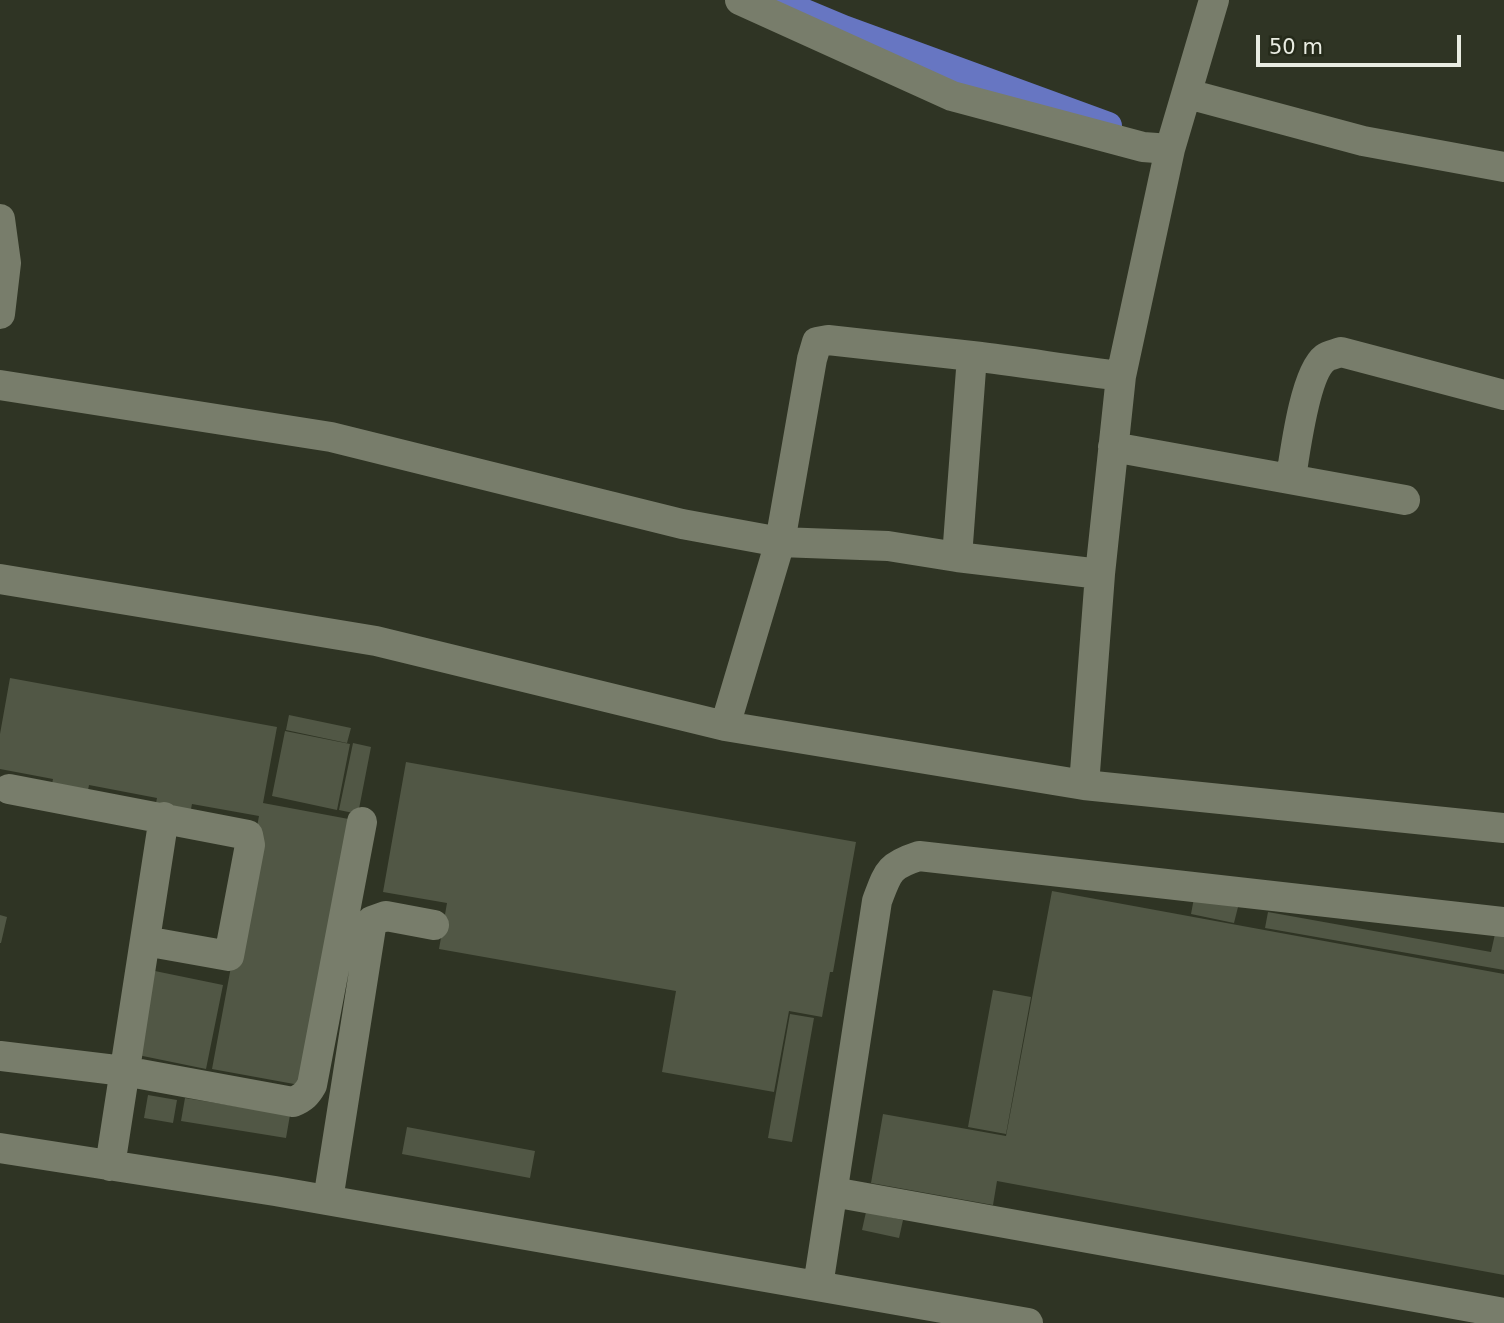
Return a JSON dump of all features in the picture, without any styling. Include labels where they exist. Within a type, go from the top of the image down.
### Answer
[{"type":"street","points":[[740,0],[952,96],[1143,147],[1170,149]]},
{"type":"street","points":[[1084,785],[1100,574],[1121,376],[1170,149],[1214,0]]},
{"type":"street","points":[[1188,94],[1363,141],[1504,167]]},
{"type":"street","points":[[0,219],[6,263],[0,314]]},
{"type":"street","points":[[725,726],[780,542],[811,359],[817,342],[828,340],[1039,363],[1121,376]]},
{"type":"street","points":[[1291,478],[1310,386],[1315,370],[1326,357],[1341,352],[1504,395]]},
{"type":"street","points":[[957,557],[972,356]]},
{"type":"street","points":[[0,386],[331,437],[682,524],[780,542],[888,545],[957,557],[1100,574]]},
{"type":"street","points":[[1113,447],[1405,500]]},
{"type":"street","points":[[0,579],[376,641],[725,726],[1084,785],[1501,818]]},
{"type":"street","points":[[9,789],[248,835],[250,845],[229,956],[145,941]]},
{"type":"street","points":[[110,1166],[164,817]]},
{"type":"street","points":[[0,1056],[124,1071],[293,1102],[307,1094],[312,1085],[362,822]]},
{"type":"street","points":[[818,1286],[877,901],[888,873],[902,862],[919,856],[1504,922]]},
{"type":"street","points":[[328,1200],[372,921],[386,916],[434,925]]},
{"type":"street","points":[[0,1148],[328,1200],[1028,1323]]},
{"type":"street","points":[[833,1192],[1504,1313]]},
{"type":"building","points":[[10,678],[277,727],[263,803],[354,820],[305,1086],[212,1069],[259,816],[192,804],[190,814],[155,808],[157,798],[89,785],[87,796],[51,789],[53,779],[0,769],[0,734]]},
{"type":"building","points":[[289,715],[351,728],[347,743],[286,730]]},
{"type":"building","points":[[285,731],[350,744],[337,810],[272,796]]},
{"type":"building","points":[[353,743],[371,747],[358,814],[339,810]]},
{"type":"building","points":[[406,762],[856,842],[833,972],[830,972],[822,1017],[789,1011],[774,1092],[662,1072],[676,991],[439,949],[447,903],[383,892]]},
{"type":"building","points":[[1052,891],[1504,974],[1504,1275],[997,1181],[993,1205],[871,1183],[883,1114],[1006,1136]]},
{"type":"building","points":[[1194,898],[1238,907],[1234,923],[1191,914]]},
{"type":"building","points":[[1268,912],[1491,952],[1495,934],[1504,935],[1504,970],[1265,928]]},
{"type":"building","points":[[0,915],[7,917],[1,943],[0,943]]},
{"type":"building","points":[[150,970],[223,985],[206,1069],[133,1054]]},
{"type":"building","points":[[993,990],[1031,997],[1006,1134],[968,1127]]},
{"type":"building","points":[[790,1014],[814,1018],[792,1142],[768,1138]]},
{"type":"building","points":[[148,1095],[177,1100],[173,1123],[144,1118]]},
{"type":"building","points":[[185,1098],[290,1115],[286,1138],[181,1121]]},
{"type":"building","points":[[407,1127],[535,1151],[530,1178],[402,1154]]},
{"type":"building","points":[[866,1212],[903,1220],[899,1238],[862,1230]]},
{"type":"waterway","points":[[774,0],[843,29],[1108,126]]}]
